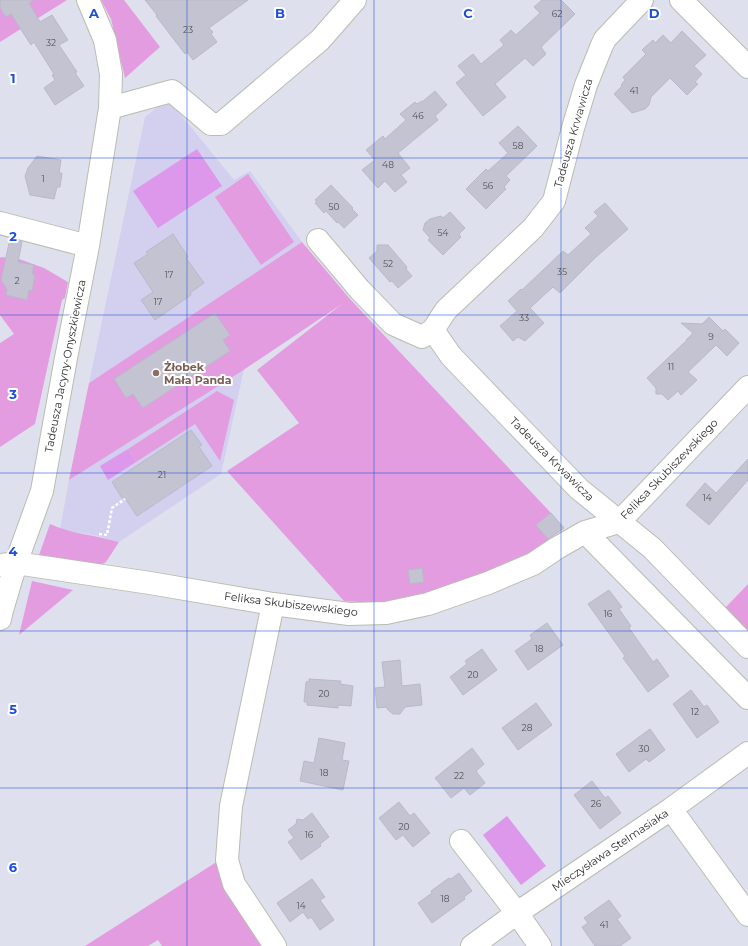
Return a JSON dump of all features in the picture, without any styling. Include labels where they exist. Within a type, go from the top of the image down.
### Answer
[{"type":"street","name":"Tadeusza Jacyny-Onyszkiewicza","points":[[0,619],[8,564],[42,491],[88,246],[110,108],[111,74],[105,40],[88,0]]},
{"type":"street","points":[[110,108],[172,91],[211,124],[221,124],[320,40],[355,0]]},
{"type":"street","name":"Tadeusza Krwawicza","points":[[642,0],[605,39],[586,85],[554,201],[533,228],[446,310],[433,330],[451,356],[579,489],[652,548],[748,647]]},
{"type":"street","points":[[681,0],[748,67]]},
{"type":"street","points":[[0,223],[88,246]]},
{"type":"street","points":[[318,240],[360,290],[393,324],[422,337],[433,330]]},
{"type":"street","name":"Feliksa Skubiszewskiego","points":[[8,564],[150,583],[273,604],[349,614],[386,613],[428,604],[488,583],[533,564],[585,532],[619,522],[748,387]]},
{"type":"street","points":[[585,532],[748,698]]},
{"type":"street","points":[[273,604],[231,806],[226,860],[234,884],[276,946]]},
{"type":"street","name":"Mieczysława Stelmasiaka","points":[[472,946],[671,809],[748,753]]},
{"type":"street","points":[[671,809],[748,915]]},
{"type":"street","points":[[461,841],[518,913],[540,946]]},
{"type":"path","points":[[99,534],[107,535],[112,508],[125,499]]},
{"type":"shaded area","points":[[0,0],[67,0],[0,42]]},
{"type":"shaded area","points":[[101,0],[124,0],[160,47],[125,78],[111,19]]},
{"type":"shaded area","points":[[168,99],[234,180],[250,171],[302,242],[89,383],[145,117]]},
{"type":"shaded area","points":[[197,149],[222,186],[158,228],[133,191]]},
{"type":"shaded area","points":[[248,174],[294,242],[261,265],[215,197]]},
{"type":"shaded area","points":[[302,242],[350,299],[551,513],[536,525],[550,541],[512,566],[392,604],[344,601],[227,471],[299,423],[257,370],[342,304],[242,371],[69,480],[89,383]]},
{"type":"shaded area","points":[[1,257],[19,259],[44,268],[68,282],[65,298],[62,300],[35,424],[0,447],[0,343],[14,334],[0,315]]},
{"type":"shaded area","points":[[244,369],[221,474],[119,542],[98,536],[60,529],[69,480]]},
{"type":"shaded area","points":[[217,391],[234,400],[220,461],[195,424],[136,462],[128,449]]},
{"type":"shaded area","points":[[128,449],[136,462],[108,480],[100,466]]},
{"type":"shaded area","points":[[50,524],[66,530],[119,542],[106,562],[96,568],[39,555]]},
{"type":"shaded area","points":[[32,581],[73,590],[19,635]]},
{"type":"shaded area","points":[[748,584],[748,632],[725,608]]},
{"type":"shaded area","points":[[507,816],[546,866],[521,885],[483,835]]},
{"type":"shaded area","points":[[218,861],[262,946],[162,946],[158,940],[148,946],[85,946]]},
{"type":"building","points":[[0,0],[33,0],[29,3],[40,22],[52,15],[68,40],[59,45],[77,72],[75,73],[84,86],[55,105],[44,88],[55,80],[52,75],[54,74],[34,42],[31,45],[11,14],[6,17],[0,8]]},
{"type":"building","points":[[145,0],[248,0],[209,28],[213,32],[211,34],[217,42],[193,60],[187,52],[185,54]]},
{"type":"building","points":[[542,0],[561,0],[575,14],[541,47],[546,54],[533,66],[525,58],[495,84],[506,97],[483,116],[456,83],[466,75],[458,66],[473,54],[481,64],[504,45],[500,40],[511,30],[516,35],[540,13],[534,7]]},
{"type":"building","points":[[682,31],[706,55],[694,66],[702,74],[695,82],[698,84],[687,95],[670,78],[651,97],[649,105],[645,109],[632,113],[614,94],[622,86],[621,85],[625,80],[623,77],[646,54],[642,50],[653,40],[655,43],[663,35],[671,43]]},
{"type":"building","points":[[435,91],[447,105],[435,116],[438,120],[398,153],[410,168],[401,175],[407,182],[395,192],[385,181],[378,188],[362,170],[375,160],[366,150],[383,136],[385,139],[406,120],[400,114],[415,102],[417,104],[422,102]]},
{"type":"building","points":[[518,126],[537,146],[506,176],[510,180],[504,187],[506,189],[486,209],[466,189],[486,169],[488,171],[508,153],[499,143]]},
{"type":"building","points":[[37,156],[61,160],[59,173],[62,173],[60,187],[57,187],[54,199],[30,195],[25,176],[28,168]]},
{"type":"building","points":[[331,185],[358,215],[344,228],[326,211],[324,213],[315,203],[317,202],[315,200]]},
{"type":"building","points":[[605,203],[628,229],[595,258],[560,293],[553,287],[530,308],[544,323],[525,341],[518,337],[513,341],[500,326],[517,311],[508,301],[521,289],[522,290],[563,251],[568,255],[591,234],[585,228],[598,216],[594,212]]},
{"type":"building","points":[[450,212],[465,228],[459,234],[461,237],[443,255],[428,240],[430,238],[423,230],[425,223],[430,219],[441,216],[443,218]]},
{"type":"building","points":[[173,234],[188,257],[186,258],[204,283],[190,293],[191,295],[155,320],[141,300],[153,292],[134,263],[148,254],[146,252]]},
{"type":"building","points":[[10,239],[22,242],[18,262],[34,265],[32,274],[35,275],[32,291],[29,290],[27,300],[6,295],[7,289],[1,280]]},
{"type":"building","points":[[377,245],[388,245],[407,267],[406,269],[412,276],[398,288],[392,281],[390,282],[369,258],[377,251]]},
{"type":"building","points":[[215,313],[230,335],[223,340],[230,351],[143,408],[133,394],[126,398],[114,379]]},
{"type":"building","points":[[709,317],[723,331],[725,329],[739,343],[727,356],[716,345],[688,372],[697,380],[681,395],[678,391],[668,400],[662,394],[656,394],[656,388],[647,378],[693,333],[681,323],[702,324]]},
{"type":"building","points":[[191,430],[202,445],[199,447],[212,466],[137,516],[124,497],[122,498],[112,482]]},
{"type":"building","points":[[748,459],[748,480],[709,525],[686,505],[705,483],[716,493]]},
{"type":"building","points":[[551,513],[564,528],[548,539],[536,525]]},
{"type":"building","points":[[422,568],[424,582],[410,584],[408,570]]},
{"type":"building","points":[[609,590],[622,607],[619,609],[631,626],[629,628],[653,662],[657,659],[669,676],[648,692],[623,658],[625,656],[588,604]]},
{"type":"building","points":[[547,623],[563,645],[528,670],[515,651],[532,639],[530,635]]},
{"type":"building","points":[[482,649],[497,670],[463,695],[450,677],[467,664],[465,661]]},
{"type":"building","points":[[400,660],[402,686],[420,684],[422,705],[405,707],[400,714],[393,714],[387,709],[387,707],[377,708],[375,688],[385,687],[382,662]]},
{"type":"building","points":[[309,679],[341,681],[340,684],[353,686],[351,706],[338,705],[338,708],[307,705],[307,702],[304,702],[306,682],[309,681]]},
{"type":"building","points":[[691,690],[704,707],[707,705],[719,722],[697,738],[673,704]]},
{"type":"building","points":[[536,703],[552,725],[518,750],[502,728]]},
{"type":"building","points":[[650,729],[665,750],[649,762],[646,759],[629,772],[616,754]]},
{"type":"building","points":[[319,738],[345,743],[342,760],[349,761],[343,790],[300,781],[304,761],[314,763]]},
{"type":"building","points":[[472,748],[484,764],[476,771],[485,783],[470,795],[464,788],[451,798],[435,778]]},
{"type":"building","points":[[592,781],[605,798],[608,796],[621,813],[600,829],[574,795]]},
{"type":"building","points":[[399,802],[410,816],[414,813],[430,833],[413,847],[403,835],[396,840],[379,818]]},
{"type":"building","points":[[312,813],[329,837],[320,844],[321,846],[301,860],[288,842],[294,838],[288,830],[296,824],[297,819],[303,820]]},
{"type":"building","points":[[459,873],[472,891],[464,897],[465,899],[432,923],[418,903],[432,893],[431,891],[449,878],[451,879]]},
{"type":"building","points":[[312,879],[325,897],[320,900],[334,920],[320,930],[311,917],[308,919],[303,912],[290,922],[277,903]]},
{"type":"building","points":[[609,900],[621,916],[617,919],[631,938],[620,946],[595,946],[582,927],[588,923],[584,918]]},
{"type":"place","name":"Żłobek Mała Panda","points":[[156,373]]}]
